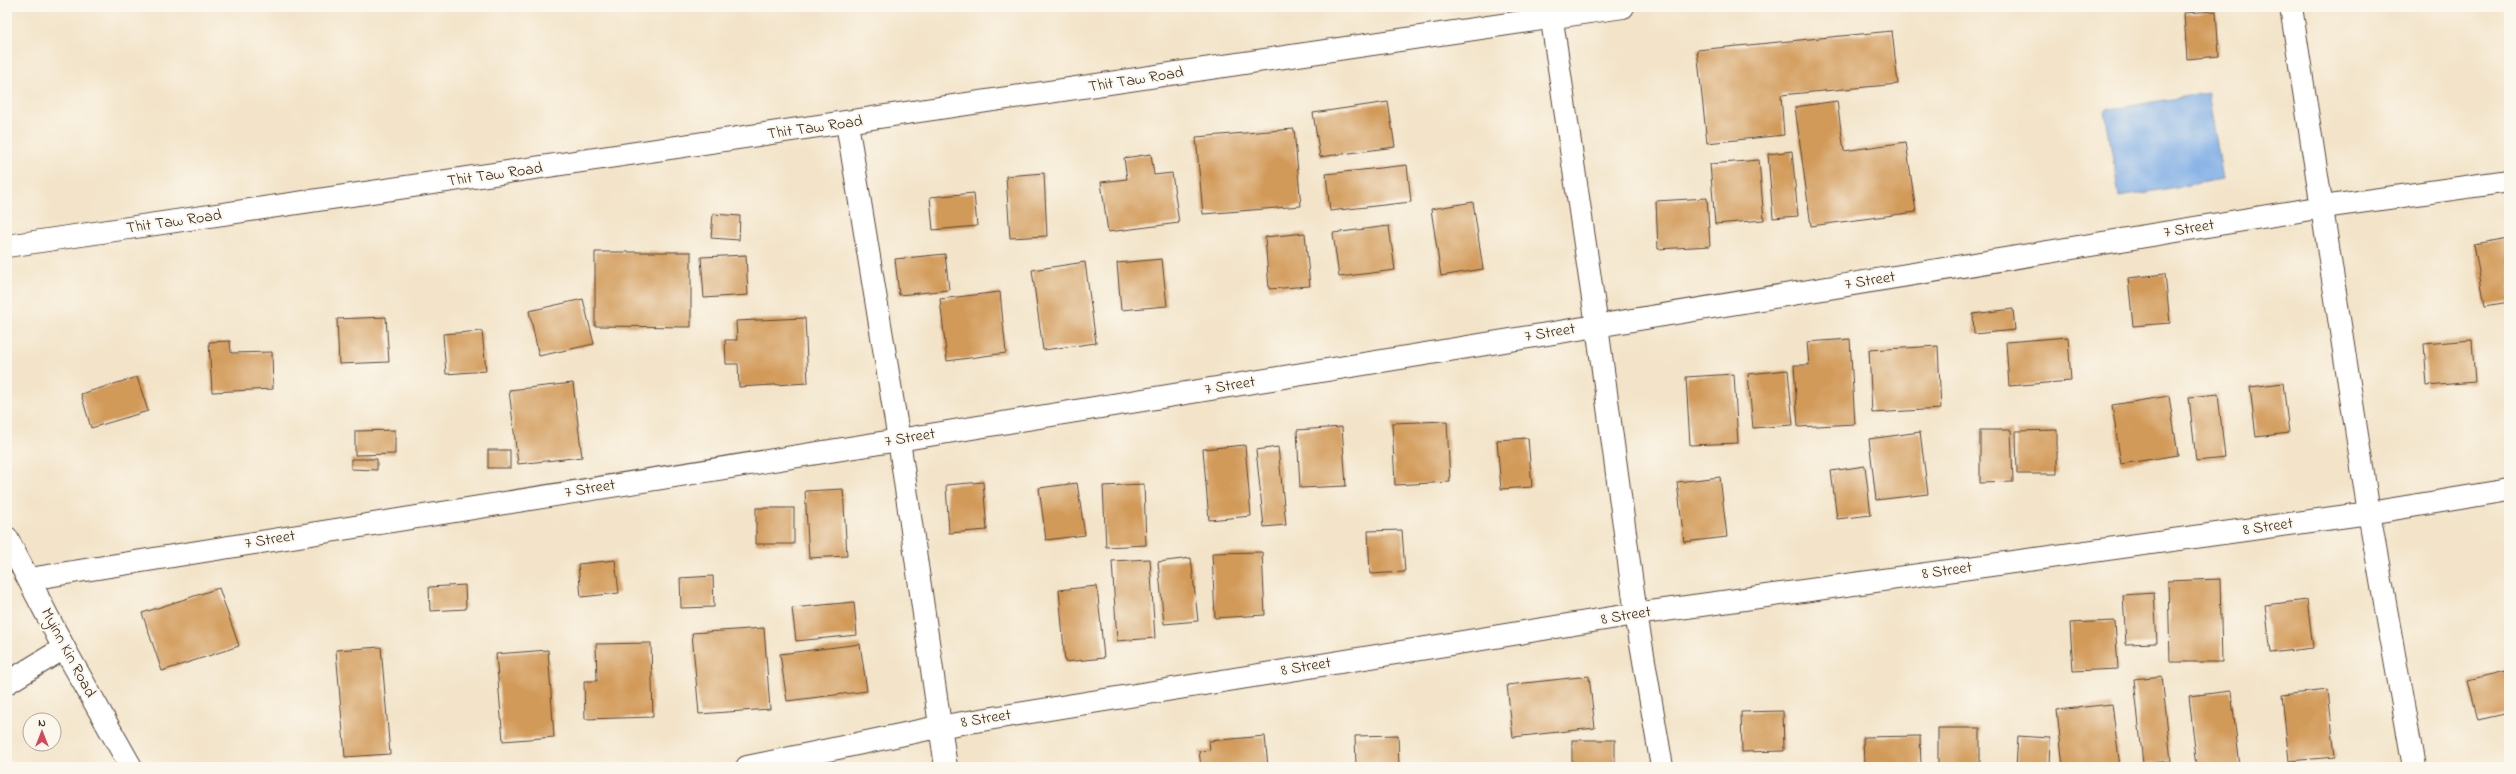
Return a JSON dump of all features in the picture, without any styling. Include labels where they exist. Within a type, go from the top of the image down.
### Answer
[{"type":"street","name":"Thit Taw Road","points":[[7,246],[848,123],[1550,13],[1623,7]]},
{"type":"street","points":[[2291,7],[2323,207],[2369,514],[2414,767]]},
{"type":"street","points":[[1550,13],[1597,326],[1636,614],[1662,767]]},
{"type":"street","points":[[848,123],[899,440],[938,727],[946,767]]},
{"type":"street","name":"7 Street","points":[[28,579],[899,440],[2323,207],[2509,181]]},
{"type":"street","name":"8 Street","points":[[747,767],[938,727],[1636,614],[2369,514],[2509,490]]},
{"type":"street","points":[[7,538],[64,648],[7,683]]},
{"type":"street","name":"Myinn Kin Road","points":[[64,648],[130,767]]},
{"type":"water","points":[[2208,93],[2223,179],[2119,197],[2105,110]]},
{"type":"building","points":[[2216,11],[2219,56],[2187,59],[2184,13]]},
{"type":"building","points":[[1892,31],[1898,84],[1781,95],[1784,135],[1707,143],[1697,50]]},
{"type":"building","points":[[1837,101],[1844,151],[1906,142],[1916,212],[1811,226],[1795,107]]},
{"type":"building","points":[[1388,102],[1395,147],[1320,157],[1313,113]]},
{"type":"building","points":[[1294,129],[1301,206],[1203,214],[1196,137]]},
{"type":"building","points":[[1792,151],[1798,216],[1773,218],[1768,154]]},
{"type":"building","points":[[1151,154],[1154,175],[1172,173],[1179,223],[1108,232],[1101,182],[1127,179],[1124,158]]},
{"type":"building","points":[[1759,160],[1764,220],[1715,224],[1710,164]]},
{"type":"building","points":[[1407,165],[1411,202],[1330,211],[1326,174]]},
{"type":"building","points":[[1044,173],[1047,236],[1010,238],[1006,176]]},
{"type":"building","points":[[974,193],[977,226],[933,230],[930,197]]},
{"type":"building","points":[[1707,198],[1710,246],[1658,249],[1656,201]]},
{"type":"building","points":[[1473,202],[1483,269],[1441,276],[1431,209]]},
{"type":"building","points":[[713,214],[740,216],[739,240],[711,238]]},
{"type":"building","points":[[1389,226],[1395,270],[1339,277],[1333,233]]},
{"type":"building","points":[[1305,233],[1310,286],[1269,289],[1265,237]]},
{"type":"building","points":[[2509,238],[2509,302],[2485,306],[2474,244]]},
{"type":"building","points":[[595,252],[691,252],[691,327],[595,326]]},
{"type":"building","points":[[945,254],[949,290],[899,295],[895,259]]},
{"type":"building","points":[[746,255],[748,295],[704,298],[701,257]]},
{"type":"building","points":[[1162,259],[1167,306],[1121,310],[1117,263]]},
{"type":"building","points":[[1085,262],[1096,343],[1043,350],[1032,270]]},
{"type":"building","points":[[2165,274],[2170,323],[2133,326],[2128,278]]},
{"type":"building","points":[[1000,292],[1006,353],[947,361],[940,299]]},
{"type":"building","points":[[583,299],[594,344],[539,356],[529,311]]},
{"type":"building","points":[[2013,309],[2015,330],[1974,334],[1973,314]]},
{"type":"building","points":[[386,317],[389,362],[339,364],[337,319]]},
{"type":"building","points":[[805,318],[808,383],[739,387],[738,364],[726,364],[725,340],[737,340],[736,321]]},
{"type":"building","points":[[482,331],[486,371],[446,374],[443,334]]},
{"type":"building","points":[[2068,337],[2071,381],[2009,386],[2006,342]]},
{"type":"building","points":[[1850,339],[1855,424],[1798,427],[1794,365],[1809,365],[1807,342]]},
{"type":"building","points":[[2472,340],[2475,382],[2427,386],[2424,344]]},
{"type":"building","points":[[230,341],[231,353],[272,352],[273,389],[212,392],[209,342]]},
{"type":"building","points":[[1938,346],[1941,409],[1872,413],[1869,350]]},
{"type":"building","points":[[1788,370],[1793,425],[1753,428],[1748,374]]},
{"type":"building","points":[[1734,374],[1738,443],[1690,445],[1686,377]]},
{"type":"building","points":[[137,377],[148,411],[91,428],[81,394]]},
{"type":"building","points":[[573,383],[582,457],[518,464],[509,390]]},
{"type":"building","points":[[2283,383],[2289,433],[2256,437],[2250,387]]},
{"type":"building","points":[[2218,394],[2225,458],[2196,461],[2189,397]]},
{"type":"building","points":[[2169,396],[2178,455],[2121,464],[2112,405]]},
{"type":"building","points":[[1447,421],[1450,482],[1395,485],[1392,423]]},
{"type":"building","points":[[1342,427],[1346,486],[1300,488],[1297,430]]},
{"type":"building","points":[[395,430],[395,454],[355,455],[355,431]]},
{"type":"building","points":[[1980,430],[2011,430],[2013,482],[1980,483]]},
{"type":"building","points":[[2057,430],[2057,474],[2017,474],[2016,431]]},
{"type":"building","points":[[1920,432],[1928,494],[1876,500],[1869,439]]},
{"type":"building","points":[[1528,438],[1532,487],[1501,489],[1497,440]]},
{"type":"building","points":[[1245,445],[1251,516],[1209,520],[1203,449]]},
{"type":"building","points":[[1278,447],[1286,525],[1264,527],[1256,450]]},
{"type":"building","points":[[488,450],[510,450],[510,468],[488,468]]},
{"type":"building","points":[[351,459],[377,459],[377,470],[351,469]]},
{"type":"building","points":[[1865,466],[1871,515],[1837,519],[1831,471]]},
{"type":"building","points":[[1720,477],[1727,537],[1684,542],[1677,482]]},
{"type":"building","points":[[983,482],[987,530],[949,533],[946,485]]},
{"type":"building","points":[[1077,483],[1085,535],[1046,540],[1039,488]]},
{"type":"building","points":[[1144,484],[1146,545],[1106,547],[1103,486]]},
{"type":"building","points":[[843,489],[847,556],[809,558],[805,491]]},
{"type":"building","points":[[756,508],[794,508],[794,544],[756,544]]},
{"type":"building","points":[[1402,530],[1405,572],[1370,574],[1368,531]]},
{"type":"building","points":[[1262,552],[1265,615],[1215,618],[1212,553]]},
{"type":"building","points":[[1191,558],[1198,621],[1164,624],[1158,562]]},
{"type":"building","points":[[1150,559],[1155,638],[1117,641],[1112,561]]},
{"type":"building","points":[[615,560],[619,593],[581,597],[578,564]]},
{"type":"building","points":[[713,576],[714,607],[681,608],[680,578]]},
{"type":"building","points":[[2220,579],[2222,662],[2170,662],[2168,581]]},
{"type":"building","points":[[465,585],[466,609],[430,611],[429,587]]},
{"type":"building","points":[[1097,586],[1104,658],[1065,662],[1059,590]]},
{"type":"building","points":[[219,588],[239,646],[162,671],[142,613]]},
{"type":"building","points":[[2154,593],[2157,643],[2126,644],[2123,595]]},
{"type":"building","points":[[2307,600],[2313,648],[2271,653],[2265,605]]},
{"type":"building","points":[[854,602],[857,635],[796,641],[792,608]]},
{"type":"building","points":[[2115,621],[2118,669],[2073,671],[2070,623]]},
{"type":"building","points":[[764,628],[770,709],[699,714],[692,633]]},
{"type":"building","points":[[651,643],[653,717],[585,719],[584,681],[597,681],[596,644]]},
{"type":"building","points":[[860,644],[867,691],[787,701],[780,654]]},
{"type":"building","points":[[381,647],[390,754],[345,757],[336,650]]},
{"type":"building","points":[[548,650],[554,737],[503,741],[496,654]]},
{"type":"building","points":[[2509,670],[2509,713],[2478,720],[2468,680]]},
{"type":"building","points":[[1589,676],[1595,728],[1513,737],[1507,685]]},
{"type":"building","points":[[2162,676],[2171,761],[2143,764],[2134,679]]},
{"type":"building","points":[[2328,690],[2335,757],[2289,761],[2282,695]]},
{"type":"building","points":[[2231,691],[2240,767],[2197,767],[2189,696]]},
{"type":"building","points":[[2112,704],[2120,767],[2063,767],[2057,710]]},
{"type":"building","points":[[1783,711],[1784,751],[1742,752],[1741,712]]},
{"type":"building","points":[[1938,728],[1980,728],[1980,767],[1938,767]]},
{"type":"building","points":[[1398,735],[1399,767],[1356,767],[1355,736]]},
{"type":"building","points":[[1265,736],[1268,767],[1201,767],[1199,751],[1210,750],[1209,741]]},
{"type":"building","points":[[1920,736],[1921,767],[1864,767],[1863,737]]},
{"type":"building","points":[[2018,736],[2050,738],[2049,767],[2016,767]]},
{"type":"building","points":[[1572,740],[1615,740],[1615,767],[1572,767]]}]
